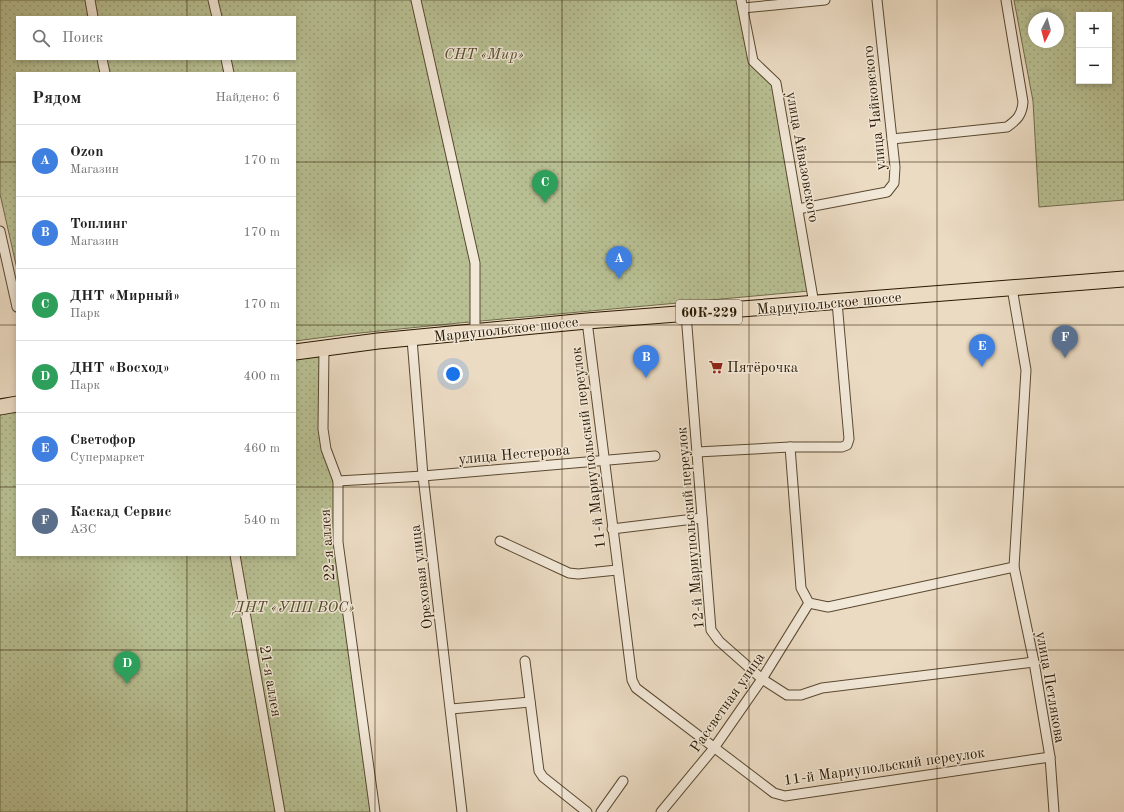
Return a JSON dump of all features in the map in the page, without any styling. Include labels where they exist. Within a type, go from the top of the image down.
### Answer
[{"type":"main road","name":"Мариупольское шоссе","points":[[296,352],[587,321],[1124,279]]},
{"type":"main road","points":[[0,407],[16,404]]},
{"type":"street","points":[[90,0],[93,16]]},
{"type":"street","points":[[213,0],[217,16]]},
{"type":"street","points":[[416,0],[475,264],[475,332]]},
{"type":"street","points":[[742,4],[825,0]]},
{"type":"street","name":"улица Чайковского","points":[[798,209],[887,192],[894,182],[896,167],[877,0]]},
{"type":"street","points":[[892,139],[1007,127],[1018,120],[1023,102],[1006,0]]},
{"type":"street","name":"улица Айвазовского","points":[[742,4],[753,61],[776,83],[814,304]]},
{"type":"street","points":[[102,60],[105,72]]},
{"type":"street","points":[[226,60],[229,72]]},
{"type":"street","points":[[0,235],[5,275],[16,304]]},
{"type":"street","name":"улица Петлякова","points":[[1012,288],[1026,370],[1014,567],[1034,662],[1050,756],[1054,812]]},
{"type":"street","points":[[697,452],[790,447],[842,447],[847,445],[849,439],[837,302]]},
{"type":"street","name":"12-й Мариупольский переулок","points":[[686,314],[712,630],[718,641],[762,679],[787,695],[801,695],[822,688],[1034,662]]},
{"type":"street","name":"11-й Мариупольский переулок","points":[[587,321],[617,570],[632,680],[636,688],[774,793],[785,796],[1050,756]]},
{"type":"street","name":"Ореховая улица","points":[[412,339],[423,476],[462,812]]},
{"type":"street","name":"22-я аллея","points":[[324,348],[323,429],[326,449],[338,481],[338,542],[375,812]]},
{"type":"street","points":[[790,447],[801,588],[809,603],[828,607],[1014,567]]},
{"type":"street","name":"улица Нестерова","points":[[338,481],[423,476],[655,456]]},
{"type":"street","points":[[612,529],[702,518]]},
{"type":"street","points":[[500,542],[569,573],[578,574],[617,570]]},
{"type":"street","name":"21-я аллея","points":[[235,556],[280,812]]},
{"type":"street","name":"Рассветная улица","points":[[661,812],[714,748],[762,679],[809,603]]},
{"type":"street","points":[[525,661],[539,771],[543,777],[587,812]]},
{"type":"street","points":[[451,709],[530,702]]},
{"type":"street","points":[[601,812],[623,781]]},
{"type":"green space","name":"СНТ «Мир»","points":[[0,0],[740,0],[752,62],[774,84],[809,291],[459,323],[296,341],[296,72],[16,72],[16,265],[0,194]]},
{"type":"green space","points":[[1014,0],[1124,0],[1124,200],[1039,207],[1033,101]]},
{"type":"green space","name":"ДНТ «УПП ВОС»","points":[[324,354],[323,429],[334,482],[375,812],[0,812],[0,414],[16,410],[16,556],[296,556],[296,359]]},
{"type":"place","name":"ДНТ «Мирный»","points":[[545,203]]},
{"type":"place","name":"Ozon","points":[[619,279]]},
{"type":"place","name":"Каскад Сервис","points":[[1065,358]]},
{"type":"place","name":"Пятёрочка","points":[[716,367]]},
{"type":"place","name":"Светофор","points":[[982,367]]},
{"type":"place","name":"Топлинг","points":[[646,378]]},
{"type":"place","name":"ДНТ «Восход»","points":[[127,684]]}]
